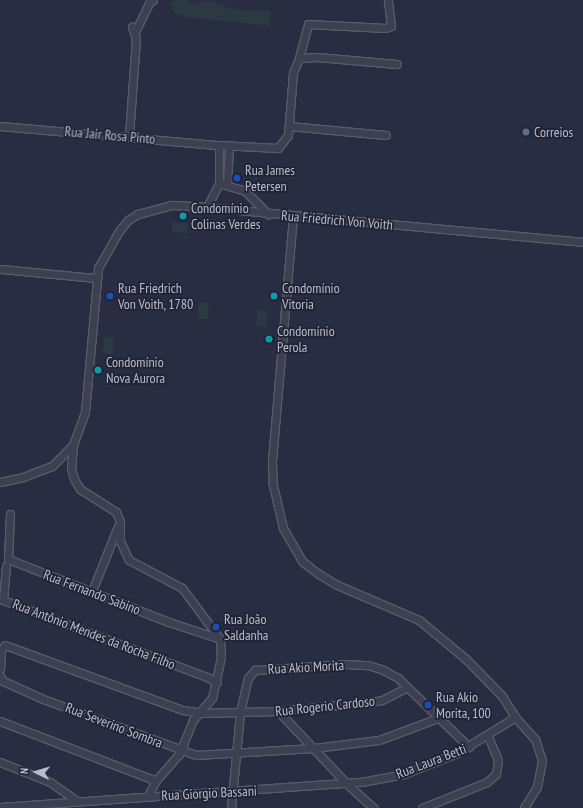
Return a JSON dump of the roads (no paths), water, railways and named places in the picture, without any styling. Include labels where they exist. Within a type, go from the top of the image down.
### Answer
[{"type":"street","points":[[129,136],[134,30],[150,1],[154,0]]},
{"type":"street","points":[[386,135],[289,126],[298,60],[308,24],[385,28],[391,26],[388,0]]},
{"type":"street","points":[[298,60],[317,57],[397,64]]},
{"type":"street","name":"Rua Jair Rosa Pinto","points":[[0,126],[129,136],[229,146],[278,148],[284,142],[289,126]]},
{"type":"street","points":[[207,207],[219,183],[220,145]]},
{"type":"street","points":[[227,184],[229,146]]},
{"type":"street","points":[[219,183],[227,184],[253,197],[268,214]]},
{"type":"street","name":"Rua Friedrich Von Voith","points":[[0,482],[23,477],[52,466],[73,445],[85,412],[96,278],[102,258],[128,220],[160,206],[207,207],[268,214],[583,242]]},
{"type":"street","points":[[293,216],[272,462],[273,485],[283,528],[303,562],[317,573],[341,587],[413,617],[439,636],[502,696],[515,717],[535,739],[542,761],[537,787],[524,808]]},
{"type":"street","points":[[0,269],[96,278]]},
{"type":"street","points":[[73,445],[71,468],[74,480],[80,489],[114,511],[120,522],[120,541],[129,560],[182,588],[220,638],[222,652],[217,684],[212,698],[193,720],[180,751],[156,781],[148,796]]},
{"type":"street","name":"Rua Fernando Sabino","points":[[10,514],[8,559],[165,620],[220,638]]},
{"type":"street","points":[[92,591],[120,522]]},
{"type":"street","name":"Rua Antônio Mendes da Rocha Filho","points":[[6,566],[3,600],[208,678],[217,684]]},
{"type":"street","points":[[0,669],[0,650],[6,645],[177,708],[200,713]]},
{"type":"street","name":"Rua Akio Morita","points":[[231,808],[234,753],[240,712],[250,673],[263,669],[346,664],[368,665],[398,678],[469,747]]},
{"type":"street","name":"Rua Severino Sombra","points":[[0,676],[3,681],[28,692],[180,751],[196,755],[314,748],[379,740],[438,718]]},
{"type":"street","name":"Rua Rogerio Cardoso","points":[[200,713],[278,711],[382,700],[407,687]]},
{"type":"street","points":[[278,711],[347,784],[374,808]]},
{"type":"street","name":"Rua Laura Betti","points":[[347,784],[404,774],[469,747],[515,717]]},
{"type":"street","points":[[0,721],[26,733],[156,781]]},
{"type":"street","points":[[422,808],[487,782],[496,774],[498,760],[488,736]]},
{"type":"street","points":[[0,762],[50,782],[76,800]]},
{"type":"street","name":"Rua Giorgio Bassani","points":[[0,807],[76,800],[347,784]]},
{"type":"place","name":"Correios","points":[[526,132]]},
{"type":"place","name":"Rua James Petersen","points":[[237,178]]},
{"type":"place","name":"Condomínio Colinas Verdes","points":[[183,216]]},
{"type":"place","name":"Rua Friedrich Von Voith, 1780","points":[[110,296]]},
{"type":"place","name":"Condomínio Vitoria","points":[[274,296]]},
{"type":"place","name":"Condomínio Perola","points":[[269,339]]},
{"type":"place","name":"Condomínio Nova Aurora","points":[[98,370]]},
{"type":"place","name":"Rua João Saldanha","points":[[216,627]]},
{"type":"place","name":"Rua Akio Morita, 100","points":[[428,705]]}]
